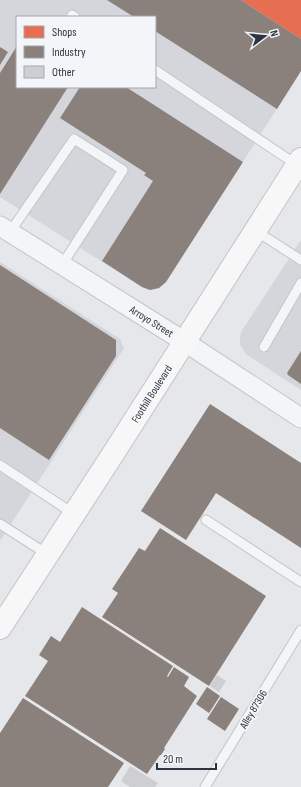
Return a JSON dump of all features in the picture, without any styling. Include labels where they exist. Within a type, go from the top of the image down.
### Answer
[{"type":"main road","name":"Foothill Boulevard","points":[[0,628],[185,342],[299,162]]},
{"type":"street","name":"Arroyo Street","points":[[5,229],[185,342],[301,418]]},
{"type":"lane","points":[[156,71],[299,162]]},
{"type":"lane","points":[[5,229],[74,139],[122,170],[62,265]]},
{"type":"lane","points":[[256,231],[301,260]]},
{"type":"lane","points":[[264,347],[301,283]]},
{"type":"lane","points":[[0,465],[74,514]]},
{"type":"lane","points":[[206,520],[301,582]]},
{"type":"lane","points":[[0,524],[47,554]]},
{"type":"lane","name":"Alley 87306","points":[[205,787],[301,630]]},
{"type":"shaded area","points":[[0,0],[301,0],[301,71],[166,282],[159,288],[150,290],[142,287],[0,197]]},
{"type":"shaded area","points":[[301,240],[301,390],[247,355],[240,345],[240,338],[241,332]]},
{"type":"shaded area","points":[[0,262],[120,339],[124,348],[0,541]]},
{"type":"building: Shops","points":[[241,0],[301,0],[301,39]]},
{"type":"building: Industry","points":[[107,0],[241,0],[301,39],[301,71],[277,109],[156,32],[156,16],[132,16]]},
{"type":"building: Industry","points":[[0,47],[8,52],[0,65]]},
{"type":"building: Industry","points":[[16,48],[16,88],[67,88],[0,194],[0,73]]},
{"type":"building: Industry","points":[[79,88],[128,88],[243,162],[166,282],[159,288],[150,290],[142,287],[102,261],[153,181],[144,175],[146,173],[60,118]]},
{"type":"building: Industry","points":[[0,265],[116,340],[116,356],[49,460],[0,428]]},
{"type":"building: Industry","points":[[301,351],[301,384],[287,373]]},
{"type":"building: Industry","points":[[210,404],[301,463],[301,548],[216,493],[186,540],[141,511]]},
{"type":"building: Industry","points":[[160,528],[266,596],[209,686],[102,617],[118,593],[112,589],[139,548],[145,551]]},
{"type":"building: Industry","points":[[82,607],[173,666],[167,676],[168,677],[174,667],[189,677],[184,686],[197,696],[164,748],[165,749],[147,774],[25,696],[48,661],[39,655],[51,636],[60,642]]},
{"type":"building: Industry","points":[[207,687],[220,696],[209,713],[196,704]]},
{"type":"building: Industry","points":[[221,697],[239,709],[225,731],[207,719]]},
{"type":"building: Industry","points":[[23,698],[124,763],[108,787],[0,787],[0,733]]},
{"type":"building: Other","points":[[217,675],[226,681],[219,692],[210,686]]},
{"type":"building: Other","points":[[130,766],[158,783],[155,787],[130,787],[121,781]]}]
